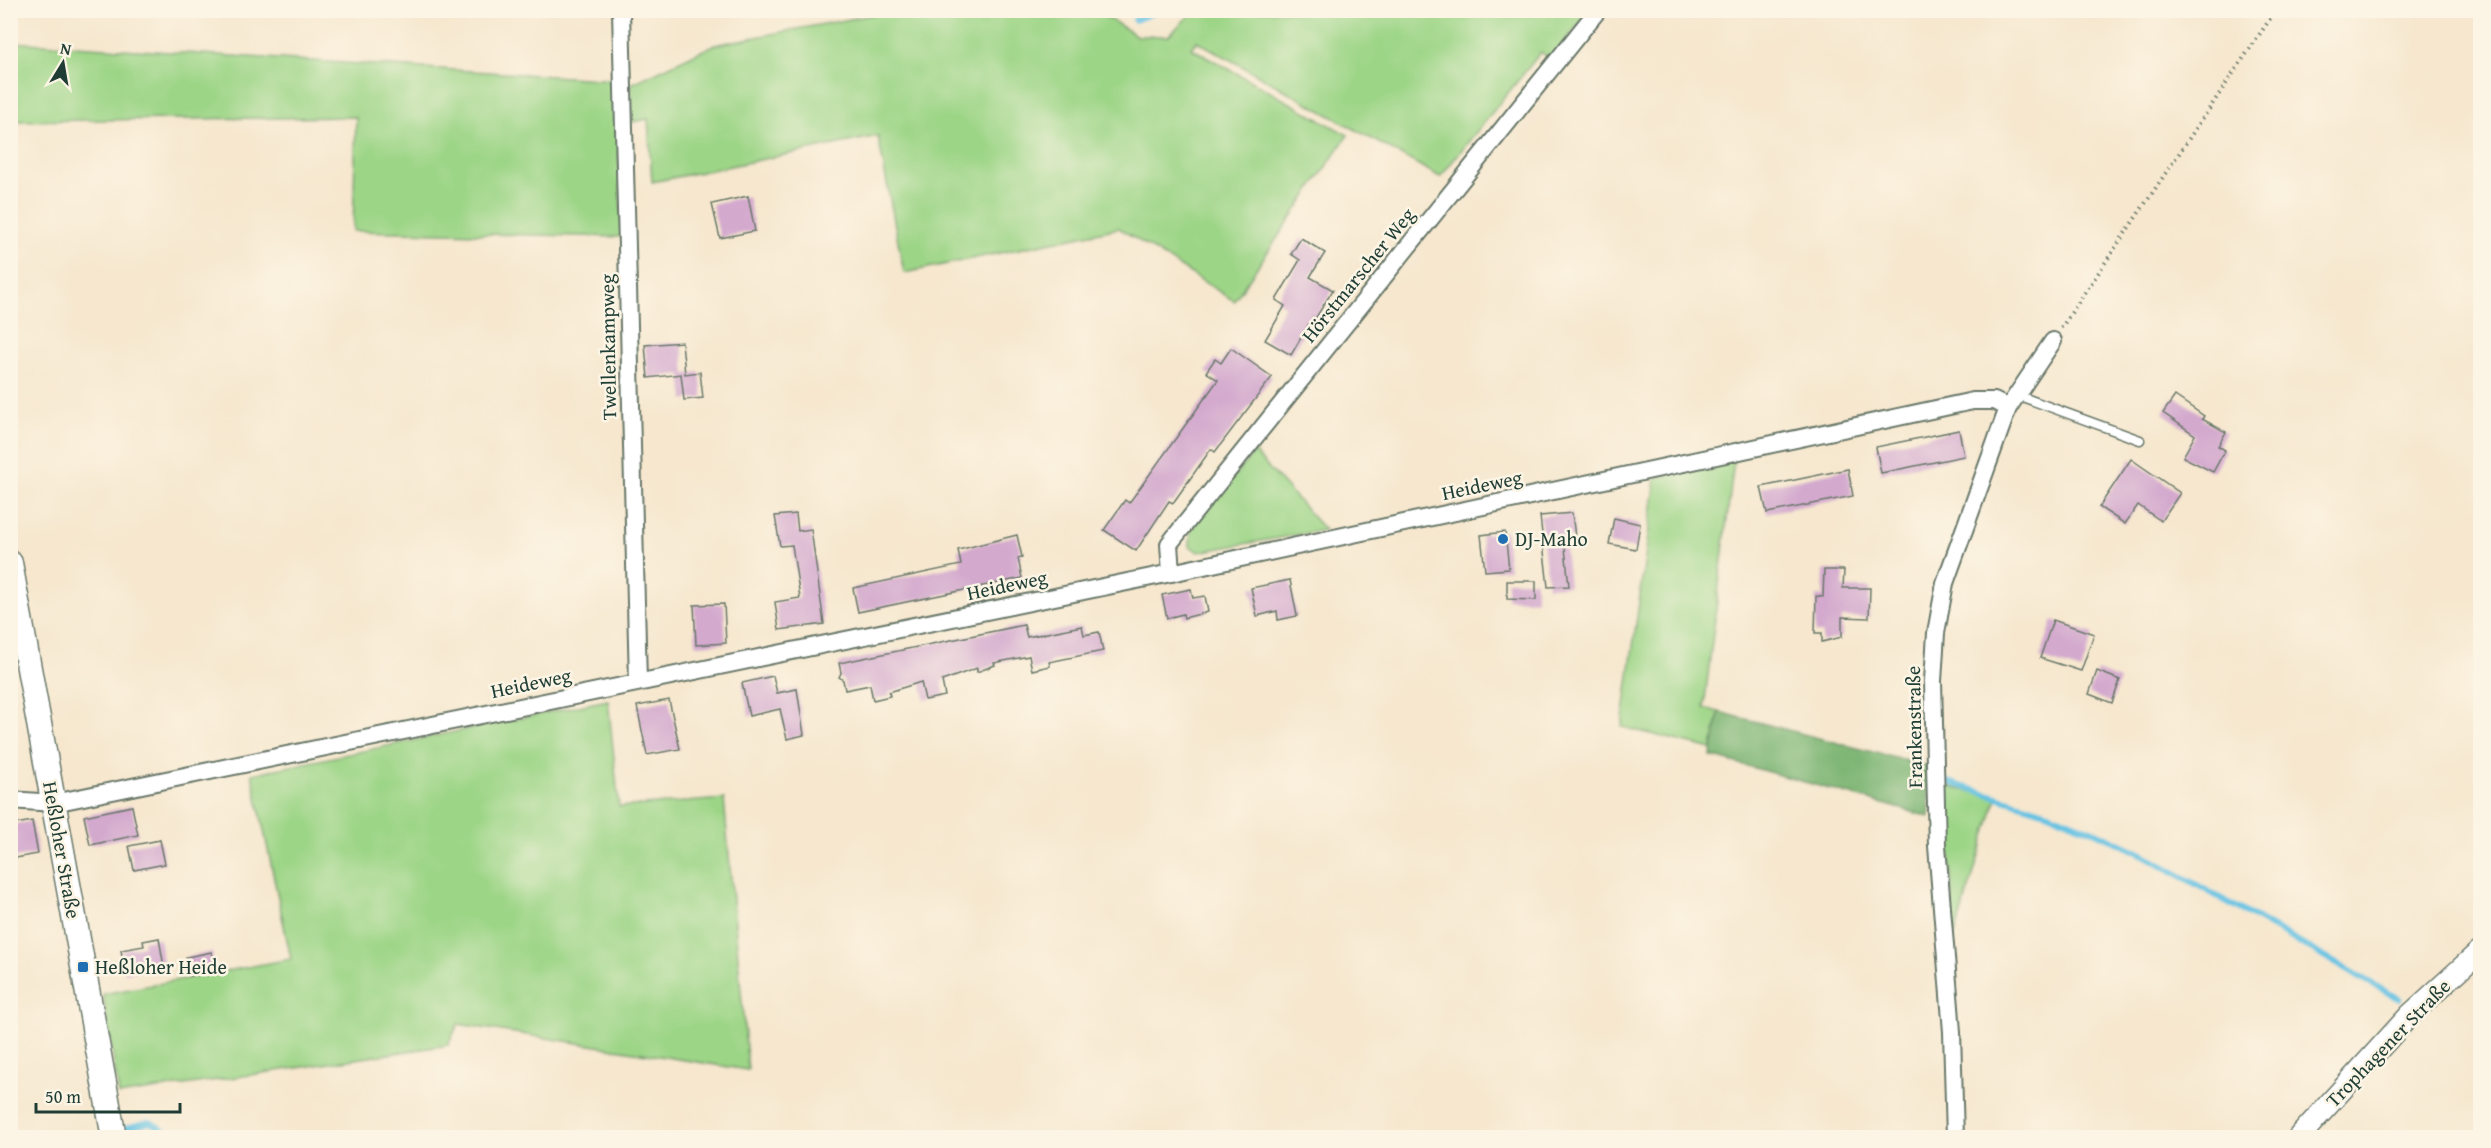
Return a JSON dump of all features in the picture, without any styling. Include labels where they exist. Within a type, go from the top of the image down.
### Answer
[{"type":"main road","name":"Heßloher Straße","points":[[10,563],[114,1137]]},
{"type":"street","name":"Twellenkampweg","points":[[621,10],[638,682]]},
{"type":"street","name":"Hörstmarscher Weg","points":[[1171,573],[1169,544],[1598,10]]},
{"type":"street","name":"Frankenstraße","points":[[1955,1137],[1952,1032],[1937,846],[1933,681],[1936,633],[1945,583],[2012,402],[2053,341]]},
{"type":"street","name":"Heideweg","points":[[10,800],[54,803],[1171,573],[1973,401],[2012,402]]},
{"type":"street","name":"Trophagener Straße","points":[[2298,1137],[2410,1015],[2481,951]]},
{"type":"lane","points":[[2012,402],[2140,440]]},
{"type":"path","points":[[2053,341],[2276,10]]},
{"type":"green space","points":[[892,11],[1097,11],[1137,36],[1168,36],[1194,11],[1590,11],[1550,60],[1541,52],[1440,177],[1197,41],[1191,48],[1348,135],[1234,301],[1119,228],[904,273],[878,136],[652,182],[648,119],[632,122],[631,84],[714,45]]},
{"type":"green space","points":[[10,42],[616,80],[622,237],[353,231],[356,117],[11,121]]},
{"type":"green space","points":[[1254,452],[1325,530],[1198,552],[1190,546],[1191,529]]},
{"type":"green space","points":[[1734,461],[1704,708],[1719,712],[1712,749],[1622,727],[1656,478]]},
{"type":"green space","points":[[608,700],[619,807],[724,799],[748,1070],[458,1024],[448,1045],[119,1095],[103,994],[291,959],[252,774]]},
{"type":"green space","points":[[1719,712],[1927,766],[1930,817],[1711,756]]},
{"type":"green space","points":[[1946,786],[1997,797],[1954,937]]},
{"type":"building","points":[[748,196],[755,231],[720,238],[712,204]]},
{"type":"building","points":[[1301,238],[1325,253],[1310,277],[1333,290],[1315,319],[1313,317],[1291,355],[1265,340],[1285,306],[1276,300],[1300,260],[1291,254]]},
{"type":"building","points":[[682,342],[685,374],[700,372],[703,398],[684,400],[681,374],[648,378],[645,345]]},
{"type":"building","points":[[1231,348],[1272,377],[1215,452],[1211,449],[1173,503],[1169,501],[1136,551],[1104,530],[1125,500],[1129,503],[1218,380],[1206,372],[1215,359],[1221,363]]},
{"type":"building","points":[[2175,396],[2204,416],[2202,419],[2226,432],[2218,446],[2225,450],[2213,472],[2183,457],[2195,435],[2163,413]]},
{"type":"building","points":[[1959,430],[1964,456],[1881,473],[1876,447]]},
{"type":"building","points":[[2131,459],[2180,493],[2161,521],[2138,505],[2125,524],[2099,507]]},
{"type":"building","points":[[1848,469],[1853,496],[1767,513],[1761,487]]},
{"type":"building","points":[[1572,513],[1575,537],[1564,538],[1569,586],[1548,587],[1540,516]]},
{"type":"building","points":[[796,514],[798,531],[811,529],[824,624],[779,630],[775,602],[800,598],[792,545],[780,546],[775,516]]},
{"type":"building","points":[[1614,518],[1640,524],[1636,549],[1609,544]]},
{"type":"building","points":[[1505,532],[1509,569],[1485,571],[1481,535]]},
{"type":"building","points":[[1017,535],[1022,557],[1018,558],[1022,578],[858,612],[853,588],[961,565],[958,550]]},
{"type":"building","points":[[1824,570],[1844,570],[1843,588],[1870,588],[1869,618],[1842,617],[1842,637],[1822,642],[1822,633],[1815,633],[1816,596],[1823,597]]},
{"type":"building","points":[[1290,580],[1297,616],[1278,620],[1277,611],[1257,616],[1251,588]]},
{"type":"building","points":[[1507,581],[1536,581],[1536,600],[1507,599]]},
{"type":"building","points":[[1191,589],[1193,598],[1205,596],[1208,612],[1184,618],[1183,614],[1167,618],[1162,595]]},
{"type":"building","points":[[724,604],[726,643],[696,645],[694,605]]},
{"type":"building","points":[[2053,620],[2094,634],[2081,671],[2040,658]]},
{"type":"building","points":[[1024,625],[1027,637],[1082,626],[1084,635],[1099,632],[1103,651],[1049,662],[1050,666],[1032,670],[1029,656],[994,663],[995,665],[977,672],[977,668],[942,681],[945,696],[925,700],[921,682],[889,692],[890,696],[873,700],[870,685],[845,690],[843,680],[839,677],[841,673],[839,663]]},
{"type":"building","points":[[2097,671],[2120,680],[2112,703],[2089,694]]},
{"type":"building","points":[[773,676],[777,693],[797,689],[804,735],[787,739],[780,709],[749,716],[742,683]]},
{"type":"building","points":[[669,700],[680,749],[647,755],[637,706]]},
{"type":"building","points":[[132,806],[138,835],[90,845],[84,816]]},
{"type":"building","points":[[32,821],[38,854],[10,859],[10,825]]},
{"type":"building","points":[[160,840],[165,864],[134,870],[129,846]]},
{"type":"building","points":[[159,938],[164,967],[125,973],[121,950],[144,946],[143,941]]},
{"type":"building","points":[[212,952],[215,971],[189,976],[186,957]]},
{"type":"waterway","points":[[1135,20],[1160,10]]},
{"type":"waterway","points":[[1948,782],[2046,812],[2144,855],[2399,999]]},
{"type":"waterway","points":[[126,1128],[150,1122],[176,1138]]},
{"type":"place","name":"DJ-Maho","points":[[1503,539]]},
{"type":"place","name":"Heßloher Heide","points":[[83,967]]}]
